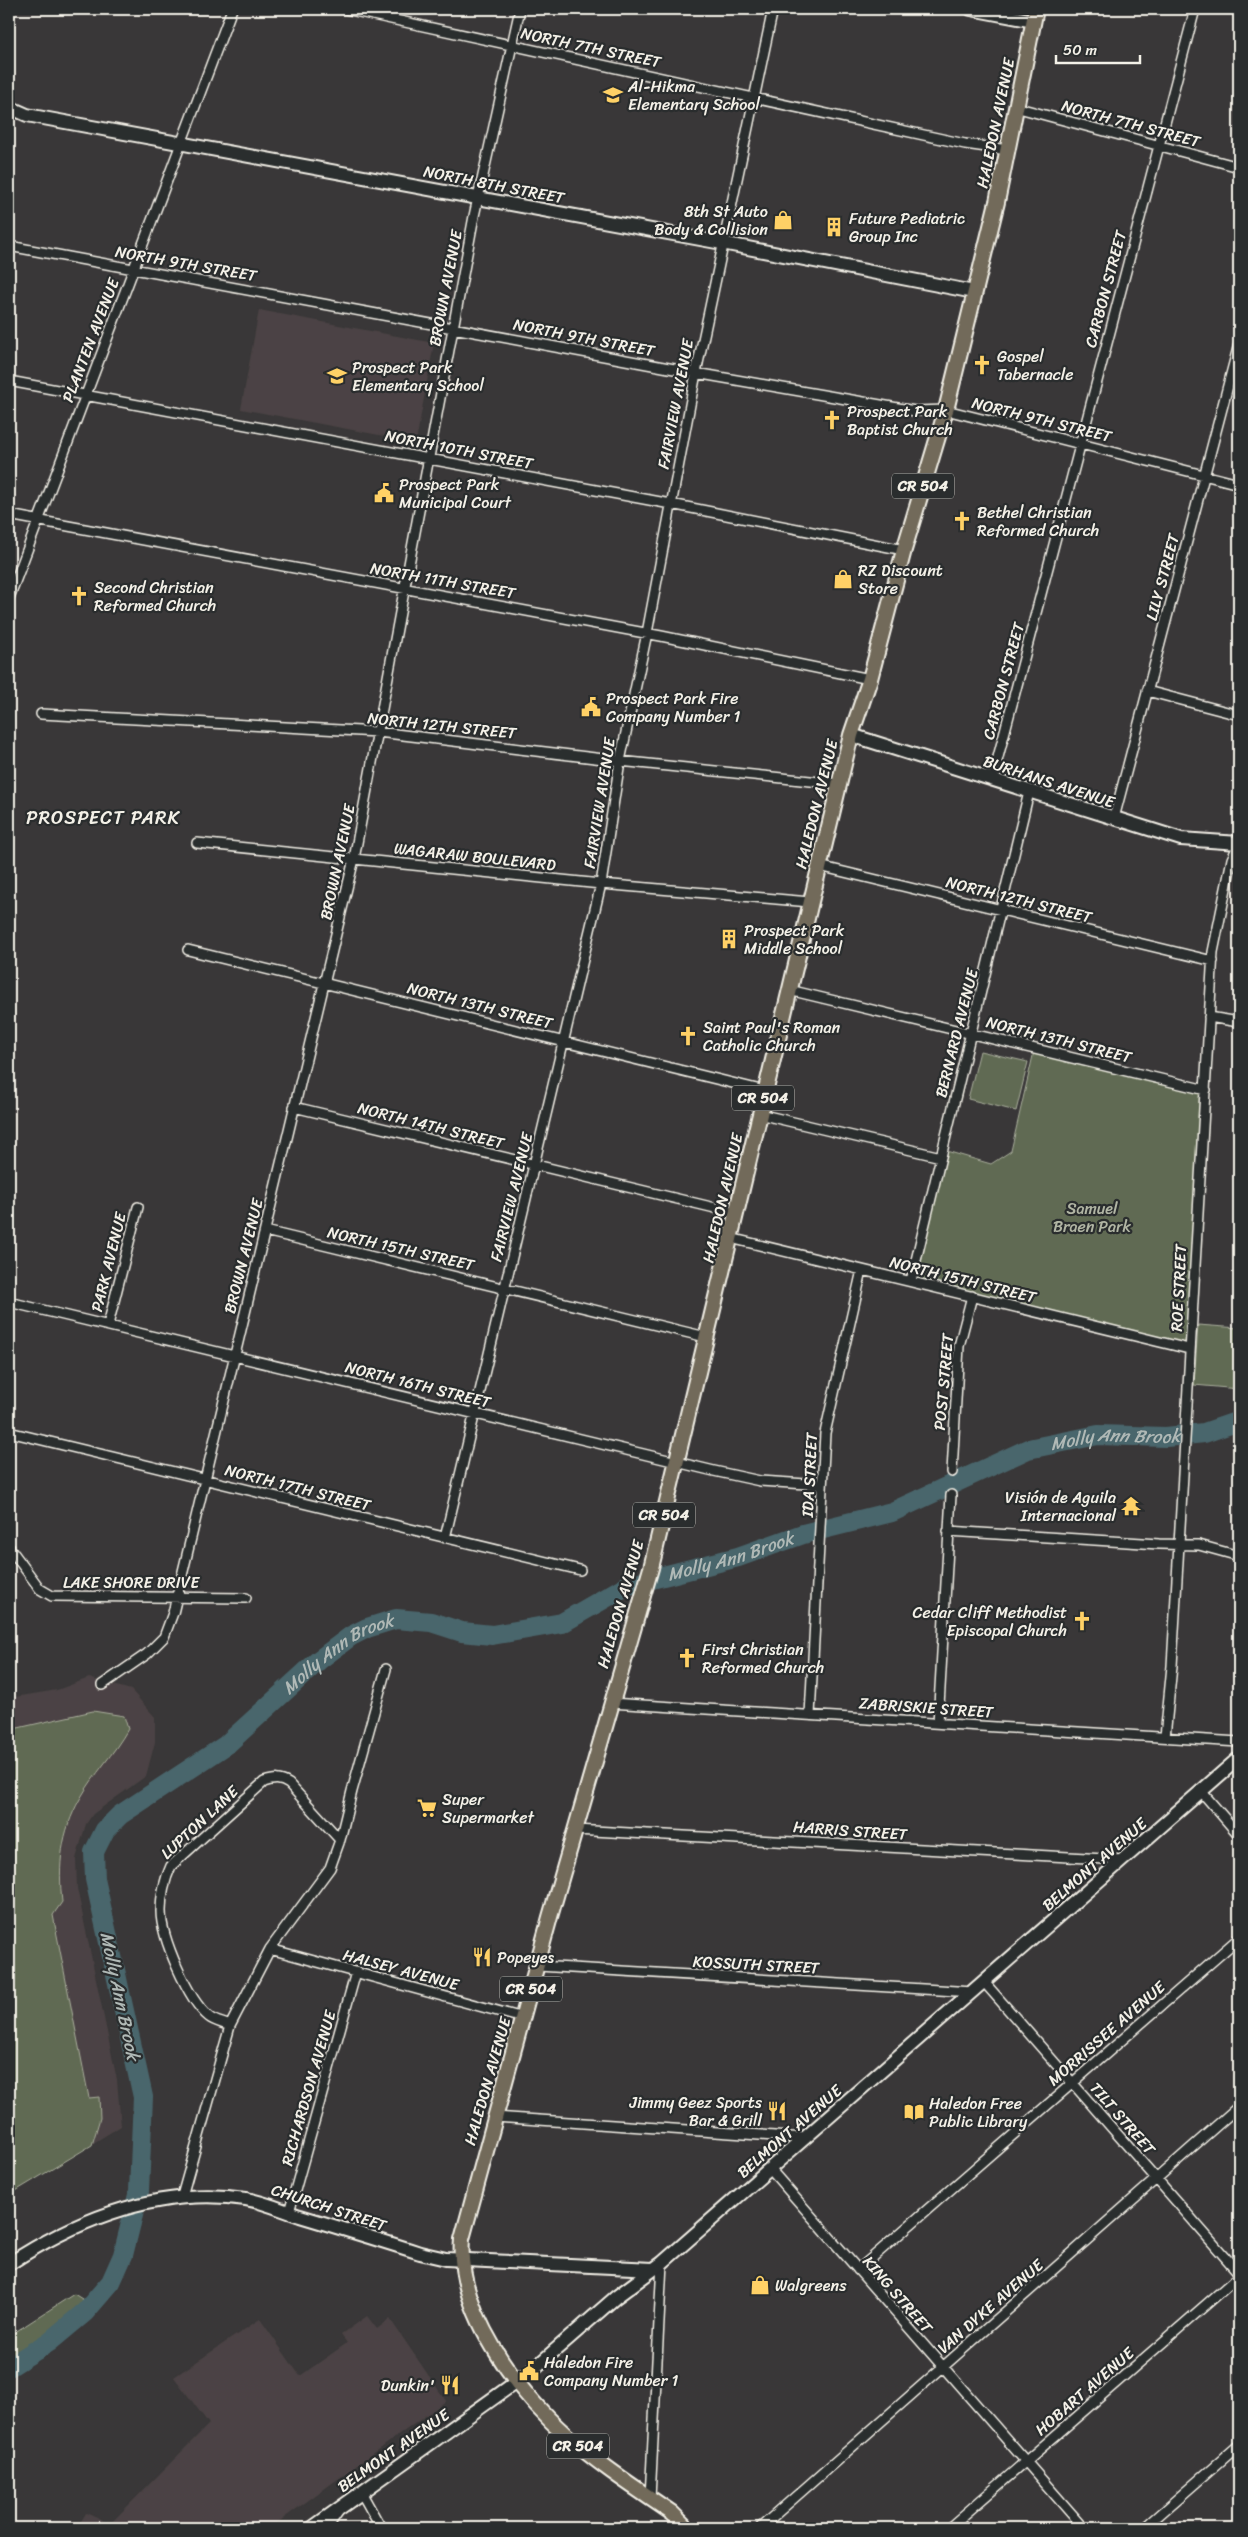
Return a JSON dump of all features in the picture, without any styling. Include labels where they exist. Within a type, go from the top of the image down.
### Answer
[{"type":"main road","name":"HALEDON AVENUE","points":[[517,2381],[504,2365],[482,2327],[471,2301],[462,2260],[462,2239],[610,1703],[651,1568],[851,734],[870,679],[904,550],[946,410],[1008,150],[1035,15]]},
{"type":"main road","name":"CR 504","points":[[517,2381],[567,2436],[672,2514],[687,2528]]},
{"type":"street","name":"PLANTEN AVENUE","points":[[9,598],[232,9]]},
{"type":"street","name":"NORTH 7TH STREET","points":[[345,9],[965,144],[1008,150]]},
{"type":"street","name":"BROWN AVENUE","points":[[102,1685],[147,1654],[164,1636],[177,1597],[354,859],[452,328],[478,198],[520,9]]},
{"type":"street","name":"FAIRVIEW AVENUE","points":[[445,1538],[602,884],[620,761],[647,633],[722,243],[773,9]]},
{"type":"street","points":[[971,9],[1035,15]]},
{"type":"street","name":"CARBON STREET","points":[[992,780],[1195,9]]},
{"type":"street","name":"NORTH 8TH STREET","points":[[9,107],[27,115],[722,243],[974,292]]},
{"type":"street","name":"NORTH 7TH STREET","points":[[1015,108],[1239,167]]},
{"type":"street","name":"NORTH 9TH STREET","points":[[9,246],[696,374],[915,411],[946,410],[1239,484]]},
{"type":"street","name":"LILY STREET","points":[[1114,818],[1239,344]]},
{"type":"street","name":"NORTH 10TH STREET","points":[[9,381],[671,504],[904,550]]},
{"type":"street","name":"NORTH 11TH STREET","points":[[9,515],[647,633],[870,679]]},
{"type":"street","points":[[1147,691],[1239,715]]},
{"type":"street","name":"NORTH 12TH STREET","points":[[41,714],[378,732],[620,761],[839,784]]},
{"type":"street","name":"BURHANS AVENUE","points":[[851,734],[1181,839],[1239,844]]},
{"type":"street","name":"BERNARD AVENUE","points":[[910,1281],[1029,792]]},
{"type":"street","name":"WAGARAW BOULEVARD","points":[[197,843],[602,884],[810,902]]},
{"type":"street","name":"ROE STREET","points":[[1165,1737],[1187,1414],[1189,1349],[1213,961],[1232,859],[1239,844]]},
{"type":"street","name":"NORTH 12TH STREET","points":[[819,866],[1213,961]]},
{"type":"street","name":"NORTH 13TH STREET","points":[[188,950],[765,1091]]},
{"type":"street","name":"NORTH 13TH STREET","points":[[789,990],[1206,1090]]},
{"type":"street","points":[[1209,1017],[1239,1022]]},
{"type":"street","name":"NORTH 14TH STREET","points":[[294,1107],[736,1214]]},
{"type":"street","points":[[760,1114],[941,1157]]},
{"type":"street","name":"PARK AVENUE","points":[[108,1325],[138,1207]]},
{"type":"street","name":"NORTH 15TH STREET","points":[[265,1231],[706,1337]]},
{"type":"street","name":"NORTH 15TH STREET","points":[[730,1238],[1189,1349]]},
{"type":"street","name":"IDA STREET","points":[[810,1715],[822,1485],[828,1413],[862,1270]]},
{"type":"street","name":"POST STREET","points":[[952,1472],[960,1346],[972,1296]]},
{"type":"street","name":"NORTH 16TH STREET","points":[[9,1302],[235,1354],[475,1414],[760,1481],[822,1485]]},
{"type":"street","name":"NORTH 17TH STREET","points":[[9,1432],[580,1570]]},
{"type":"street","points":[[938,1723],[951,1495]]},
{"type":"street","points":[[948,1530],[1199,1544],[1239,1556]]},
{"type":"street","name":"LAKE SHORE DRIVE","points":[[9,1547],[40,1589],[52,1596],[246,1598]]},
{"type":"street","points":[[182,2196],[230,2026],[270,1949],[330,1868],[340,1840],[386,1669]]},
{"type":"street","name":"ZABRISKIE STREET","points":[[610,1703],[1239,1742]]},
{"type":"street","name":"BELMONT AVENUE","points":[[312,2528],[517,2381],[616,2297],[657,2266],[1239,1758]]},
{"type":"street","name":"LUPTON LANE","points":[[230,2026],[211,2019],[203,2011],[184,1984],[172,1954],[161,1912],[165,1880],[171,1866],[264,1782],[272,1780],[281,1779],[288,1784],[340,1840]]},
{"type":"street","points":[[1201,1791],[1239,1835]]},
{"type":"street","name":"HARRIS STREET","points":[[575,1830],[1047,1858],[1123,1860]]},
{"type":"street","name":"MORRISSEE AVENUE","points":[[858,2270],[1239,1938]]},
{"type":"street","name":"HALSEY AVENUE","points":[[270,1949],[524,2018]]},
{"type":"street","name":"KOSSUTH STREET","points":[[538,1966],[973,1992]]},
{"type":"street","name":"RICHARDSON AVENUE","points":[[289,2212],[356,1972]]},
{"type":"street","name":"TILT STREET","points":[[984,1982],[1239,2274]]},
{"type":"street","name":"VAN DYKE AVENUE","points":[[760,2528],[1239,2106]]},
{"type":"street","points":[[496,2117],[805,2138]]},
{"type":"street","name":"KING STREET","points":[[770,2169],[1084,2528]]},
{"type":"street","name":"CHURCH STREET","points":[[9,2264],[45,2241],[113,2211],[182,2196],[248,2199],[420,2253],[462,2260],[657,2266]]},
{"type":"street","points":[[650,2498],[657,2266]]},
{"type":"street","name":"HOBART AVENUE","points":[[949,2528],[1239,2274]]},
{"type":"street","points":[[1144,2528],[1239,2445]]},
{"type":"street","points":[[361,2492],[381,2528]]},
{"type":"street","name":"BELMONT AVENUE","points":[[327,2528],[342,2506]]},
{"type":"shaded area","name":"Prospect Park Elementary School","points":[[259,310],[434,343],[416,442],[241,409]]},
{"type":"shaded area","points":[[89,1678],[131,1690],[155,1717],[155,1742],[146,1776],[93,1814],[86,1824],[76,1859],[77,1888],[117,2080],[121,2126],[9,2195],[9,1698],[57,1690]]},
{"type":"shaded area","points":[[367,2316],[377,2329],[390,2319],[446,2401],[270,2528],[77,2528],[86,2513],[110,2524],[209,2424],[174,2377],[260,2319],[300,2376],[347,2343],[341,2335]]},
{"type":"green space","name":"Samuel Braen Park","points":[[1035,1047],[1205,1087],[1188,1348],[910,1281],[943,1150],[991,1164],[1011,1151]]},
{"type":"green space","points":[[980,1051],[1028,1062],[1016,1111],[968,1099]]},
{"type":"green space","points":[[1198,1325],[1239,1328],[1239,1389],[1194,1385]]},
{"type":"green space","points":[[93,1711],[124,1716],[128,1729],[80,1799],[74,1811],[62,1849],[60,1875],[62,1902],[53,1915],[89,2098],[99,2097],[100,2118],[92,2145],[9,2195],[9,1730]]},
{"type":"green space","points":[[74,2294],[95,2307],[9,2378],[9,2336]]},
{"type":"waterway","name":"Molly Ann Brook","points":[[9,2367],[49,2342],[85,2312],[111,2282],[123,2255],[139,2191],[143,2097],[95,1879],[94,1852],[105,1830],[120,1815],[226,1745],[319,1660],[351,1636],[367,1628],[396,1619],[431,1622],[462,1632],[492,1635],[562,1623],[628,1585],[738,1557],[803,1534],[892,1512],[1028,1449],[1098,1435],[1166,1437],[1204,1433],[1239,1421]]},
{"type":"place","name":"Al-Hikma Elementary School","points":[[613,95]]},
{"type":"place","name":"8th St Auto Body & Collision","points":[[783,220]]},
{"type":"place","name":"Future Pediatric Group Inc","points":[[834,227]]},
{"type":"place","name":"Gospel Tabernacle","points":[[982,365]]},
{"type":"place","name":"Prospect Park Elementary School","points":[[337,376]]},
{"type":"place","name":"Prospect Park Baptist Church","points":[[832,420]]},
{"type":"place","name":"Prospect Park Municipal Court","points":[[384,493]]},
{"type":"place","name":"Bethel Christian Reformed Church","points":[[962,521]]},
{"type":"place","name":"RZ Discount Store","points":[[843,579]]},
{"type":"place","name":"Second Christian Reformed Church","points":[[79,596]]},
{"type":"place","name":"Prospect Park Fire Company Number 1","points":[[591,707]]},
{"type":"place","name":"Prospect Park Middle School","points":[[729,939]]},
{"type":"place","name":"Saint Paul's Roman Catholic Church","points":[[688,1036]]},
{"type":"place","name":"Visión de Aguila Internacional","points":[[1131,1506]]},
{"type":"place","name":"Cedar Cliff Methodist Episcopal Church","points":[[1082,1621]]},
{"type":"place","name":"First Christian Reformed Church","points":[[687,1658]]},
{"type":"place","name":"Super Supermarket","points":[[427,1808]]},
{"type":"place","name":"Popeyes","points":[[482,1957]]},
{"type":"place","name":"Jimmy Geez Sports Bar & Grill","points":[[777,2111]]},
{"type":"place","name":"Haledon Free Public Library","points":[[914,2112]]},
{"type":"place","name":"Walgreens","points":[[760,2285]]},
{"type":"place","name":"Haledon Fire Company Number 1","points":[[529,2371]]},
{"type":"place","name":"Dunkin'","points":[[450,2385]]},
{"type":"district","name":"PROSPECT PARK","points":[[103,817]]}]
